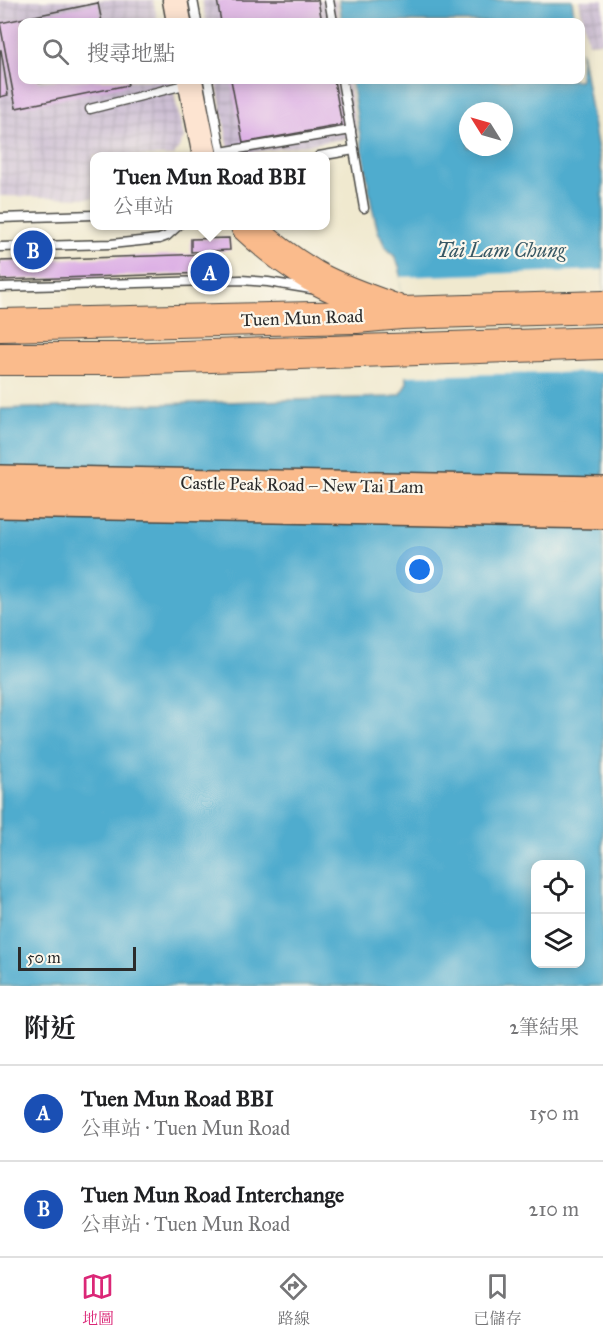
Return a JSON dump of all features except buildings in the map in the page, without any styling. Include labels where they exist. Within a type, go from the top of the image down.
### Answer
[{"type":"highway","points":[[252,230],[271,247],[315,277],[387,307]]},
{"type":"highway","name":"Tuen Mun Road","points":[[0,326],[356,317],[387,307],[603,307]]},
{"type":"highway","name":"Tuen Mun Road","points":[[0,359],[122,359],[603,344]]},
{"type":"main road","points":[[175,0],[178,18]]},
{"type":"main road","points":[[197,84],[215,152]]},
{"type":"main road","name":"Castle Peak Road – New Tai Lam","points":[[0,479],[603,490]]},
{"type":"main road","name":"Castle Peak Road – New Tai Lam","points":[[0,504],[603,514]]},
{"type":"lane","points":[[193,0],[196,18]]},
{"type":"lane","points":[[329,0],[332,18]]},
{"type":"lane","points":[[90,109],[185,84]]},
{"type":"lane","points":[[343,84],[364,208]]},
{"type":"lane","points":[[232,152],[351,130]]},
{"type":"lane","points":[[330,154],[354,150]]},
{"type":"lane","points":[[0,218],[90,215]]},
{"type":"lane","points":[[0,247],[111,244],[159,239],[167,236],[173,230]]},
{"type":"lane","points":[[0,287],[242,280],[317,291]]},
{"type":"lane","points":[[328,293],[387,307]]},
{"type":"shaded area","points":[[0,0],[153,0],[157,18],[18,18],[18,84],[172,84],[184,138],[176,152],[90,152],[90,198],[0,196]]},
{"type":"shaded area","points":[[202,0],[336,0],[338,18],[205,18]]},
{"type":"shaded area","points":[[579,0],[603,0],[603,42],[588,43],[585,18],[583,18]]},
{"type":"shaded area","points":[[217,84],[349,84],[357,137],[257,152],[229,152]]},
{"type":"water","points":[[339,0],[572,0],[574,18],[341,18]]},
{"type":"water","name":"Tai Lam Chung","points":[[585,74],[603,180],[603,986],[0,986],[0,409],[390,397],[401,394],[407,382],[400,268],[378,231],[352,84],[585,84]]},
{"type":"pier","points":[[603,270],[603,372],[404,376],[400,277]]},
{"type":"place","name":"Tuen Mun Road Interchange","points":[[33,250]]},
{"type":"place","name":"Tuen Mun Road BBI","points":[[210,272]]}]
